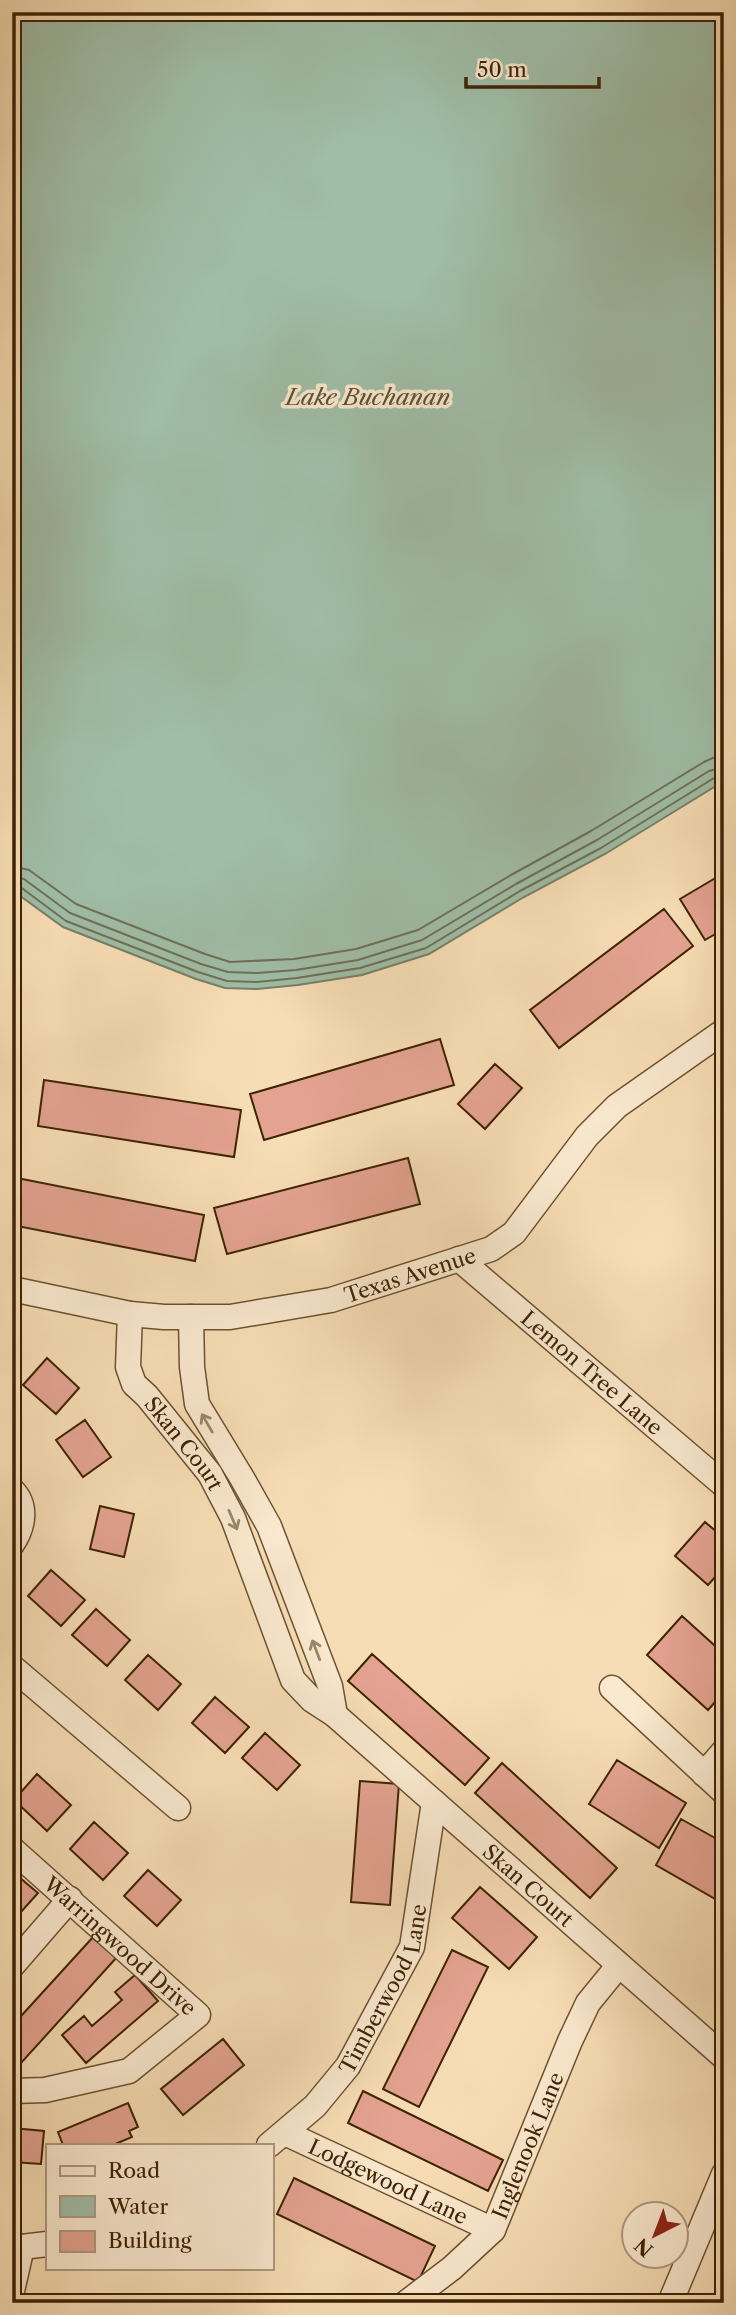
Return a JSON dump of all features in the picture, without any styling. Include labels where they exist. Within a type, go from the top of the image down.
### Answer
[{"type":"street","name":"Texas Avenue","points":[[12,1289],[130,1314],[230,1317],[331,1300],[491,1249],[514,1234],[587,1136],[617,1106],[724,1031]]},
{"type":"street","name":"Lemon Tree Lane","points":[[459,1259],[724,1485]]},
{"type":"street","name":"Skan Court","points":[[130,1314],[128,1367],[134,1384],[155,1405],[210,1474],[233,1518],[293,1680],[312,1700],[335,1715],[724,2057]]},
{"type":"street","name":"Skan Court","points":[[191,1317],[192,1367],[197,1404],[269,1526],[330,1686],[335,1715]]},
{"type":"street","points":[[12,1490],[17,1494],[23,1519],[12,1544]]},
{"type":"street","points":[[12,1667],[178,1808]]},
{"type":"street","points":[[612,1688],[724,1792]]},
{"type":"street","points":[[704,1774],[724,1751]]},
{"type":"street","name":"Timberwood Lane","points":[[277,2139],[315,2106],[348,2066],[412,1947],[434,1802]]},
{"type":"street","name":"Warringwood Drive","points":[[12,1849],[198,2015],[129,2071],[45,2090],[12,2091]]},
{"type":"street","points":[[12,1966],[70,1899]]},
{"type":"street","name":"Inglenook Lane","points":[[406,2303],[452,2268],[493,2230],[588,2003],[619,1965]]},
{"type":"street","name":"Lodgewood Lane","points":[[277,2139],[493,2230]]},
{"type":"street","points":[[670,2303],[717,2209],[724,2174]]},
{"type":"street","points":[[12,2291],[17,2246],[46,2244]]},
{"type":"water","name":"Lake Buchanan","points":[[12,12],[724,12],[724,781],[605,854],[524,897],[429,954],[362,975],[298,985],[257,989],[225,988],[196,979],[63,927],[12,890]]},
{"type":"building","points":[[724,873],[724,929],[705,940],[680,899]]},
{"type":"building","points":[[664,909],[693,946],[559,1048],[530,1010]]},
{"type":"building","points":[[440,1039],[454,1085],[264,1140],[250,1094]]},
{"type":"building","points":[[495,1064],[522,1088],[485,1129],[458,1104]]},
{"type":"building","points":[[44,1080],[241,1110],[234,1157],[38,1126]]},
{"type":"building","points":[[408,1158],[420,1204],[227,1254],[214,1208]]},
{"type":"building","points":[[12,1177],[204,1215],[195,1261],[12,1225]]},
{"type":"building","points":[[47,1358],[79,1388],[56,1414],[23,1385]]},
{"type":"building","points":[[85,1420],[111,1457],[83,1477],[56,1440]]},
{"type":"building","points":[[100,1506],[134,1514],[124,1557],[90,1549]]},
{"type":"building","points":[[705,1522],[724,1538],[724,1567],[708,1585],[675,1556]]},
{"type":"building","points":[[51,1570],[85,1600],[61,1626],[28,1596]]},
{"type":"building","points":[[96,1609],[130,1640],[107,1666],[72,1635]]},
{"type":"building","points":[[682,1616],[724,1654],[724,1692],[708,1710],[647,1655]]},
{"type":"building","points":[[372,1654],[489,1758],[465,1785],[348,1681]]},
{"type":"building","points":[[148,1655],[181,1684],[158,1710],[125,1680]]},
{"type":"building","points":[[215,1697],[249,1727],[225,1753],[192,1723]]},
{"type":"building","points":[[265,1733],[300,1765],[277,1790],[242,1758]]},
{"type":"building","points":[[617,1760],[686,1803],[659,1848],[589,1804]]},
{"type":"building","points":[[502,1763],[617,1868],[590,1898],[475,1793]]},
{"type":"building","points":[[37,1774],[71,1805],[47,1831],[14,1800]]},
{"type":"building","points":[[360,1781],[399,1784],[390,1905],[351,1902]]},
{"type":"building","points":[[681,1819],[724,1843],[724,1904],[656,1865]]},
{"type":"building","points":[[94,1822],[128,1853],[103,1880],[70,1849]]},
{"type":"building","points":[[148,1870],[181,1900],[157,1926],[124,1896]]},
{"type":"building","points":[[12,1873],[38,1893],[12,1922]]},
{"type":"building","points":[[480,1887],[537,1937],[509,1969],[452,1918]]},
{"type":"building","points":[[94,1936],[117,1957],[12,2073],[12,2026]]},
{"type":"building","points":[[452,1950],[488,1967],[419,2107],[383,2089]]},
{"type":"building","points":[[135,1975],[158,2001],[86,2063],[62,2035],[84,2016],[92,2026],[122,2000],[115,1992]]},
{"type":"building","points":[[223,2039],[244,2065],[183,2115],[161,2089]]},
{"type":"building","points":[[363,2091],[503,2160],[488,2191],[348,2123]]},
{"type":"building","points":[[128,2103],[138,2127],[129,2131],[132,2137],[115,2144],[63,2144],[58,2132]]},
{"type":"building","points":[[12,2128],[44,2131],[41,2164],[12,2162]]},
{"type":"building","points":[[294,2178],[435,2246],[418,2282],[277,2214]]}]
